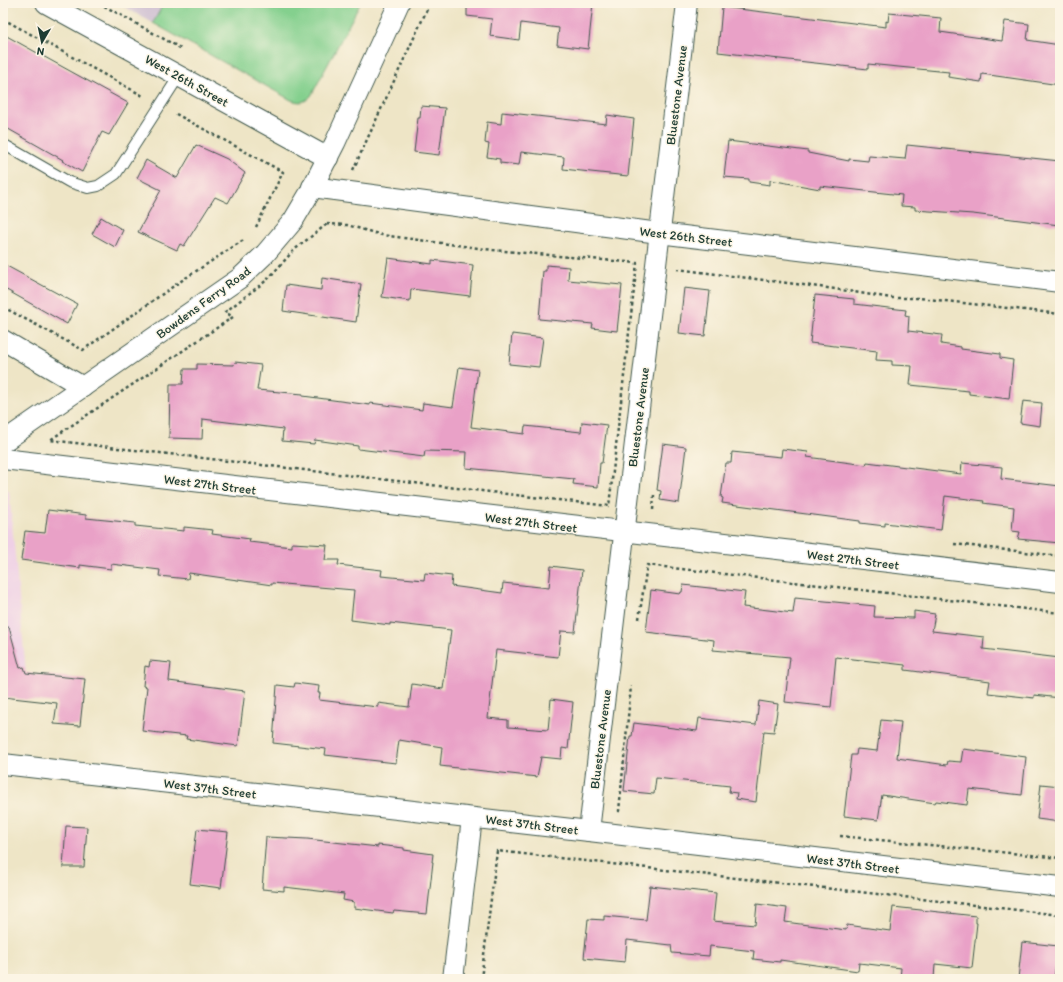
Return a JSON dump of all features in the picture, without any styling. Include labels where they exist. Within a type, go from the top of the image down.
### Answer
[{"type":"street","name":"West 26th Street","points":[[46,3],[328,158]]},
{"type":"street","name":"Bowdens Ferry Road","points":[[3,442],[240,278],[265,254],[293,221],[328,158],[399,3]]},
{"type":"street","name":"Bluestone Avenue","points":[[589,831],[687,3]]},
{"type":"street","name":"West 26th Street","points":[[312,187],[659,233],[1060,282]]},
{"type":"street","points":[[3,340],[83,388]]},
{"type":"street","name":"West 27th Street","points":[[3,460],[1060,582]]},
{"type":"street","name":"West 37th Street","points":[[3,764],[1060,887]]},
{"type":"street","points":[[453,979],[472,818]]},
{"type":"lane","points":[[3,144],[69,182],[88,188],[98,186],[116,174],[179,76]]},
{"type":"path","points":[[351,174],[430,3]]},
{"type":"path","points":[[256,228],[283,172]]},
{"type":"path","points":[[327,224],[347,225],[382,235],[479,248],[637,263],[609,506],[50,440],[233,317],[225,312],[268,280],[294,250],[327,224]]},
{"type":"path","points":[[3,307],[83,350],[178,283],[246,238]]},
{"type":"path","points":[[679,275],[677,269],[835,289],[891,298],[919,298],[1060,314]]},
{"type":"path","points":[[655,488],[652,510],[660,511]]},
{"type":"path","points":[[950,544],[1060,556]]},
{"type":"path","points":[[639,624],[647,565],[1060,613]]},
{"type":"path","points":[[627,812],[619,811],[632,684]]},
{"type":"path","points":[[839,836],[1060,858]]},
{"type":"path","points":[[481,979],[497,851],[942,901],[1060,916]]},
{"type":"shaded area","points":[[117,3],[164,3],[153,23]]},
{"type":"shaded area","points":[[3,490],[9,491],[26,672],[3,674]]},
{"type":"green space","points":[[164,3],[360,4],[311,96],[304,101],[299,102],[291,100],[153,23]]},
{"type":"building","points":[[467,3],[593,3],[588,49],[557,45],[559,28],[521,23],[519,40],[490,36],[492,19],[467,16]]},
{"type":"building","points":[[722,7],[886,27],[886,21],[888,22],[889,13],[941,18],[940,32],[1002,41],[1005,21],[1029,24],[1027,40],[1060,45],[1060,85],[982,74],[981,82],[948,77],[949,72],[868,64],[868,69],[718,52]]},
{"type":"building","points":[[3,34],[128,103],[109,135],[102,132],[82,172],[3,126]]},
{"type":"building","points":[[421,106],[445,108],[439,155],[414,152]]},
{"type":"building","points":[[502,112],[606,124],[607,115],[634,119],[628,176],[563,169],[564,157],[521,152],[519,165],[500,163],[500,159],[487,157],[489,144],[485,143],[487,122],[501,124]]},
{"type":"building","points":[[728,141],[808,151],[808,153],[849,161],[849,159],[868,161],[869,156],[905,159],[907,145],[1060,161],[1059,225],[973,214],[915,210],[915,207],[901,206],[902,195],[820,186],[820,189],[770,180],[770,185],[749,182],[749,179],[724,177]]},
{"type":"building","points":[[196,145],[227,159],[245,173],[228,203],[215,197],[184,246],[180,244],[177,250],[138,232],[161,190],[137,178],[146,160],[177,178]]},
{"type":"building","points":[[101,217],[123,230],[115,247],[92,234]]},
{"type":"building","points":[[388,258],[432,264],[432,260],[473,265],[470,296],[411,289],[410,301],[382,297]]},
{"type":"building","points":[[3,264],[77,304],[67,324],[3,288]]},
{"type":"building","points":[[546,265],[569,267],[568,280],[622,285],[617,331],[592,328],[593,324],[539,319],[543,271],[546,271]]},
{"type":"building","points":[[322,278],[361,284],[356,322],[283,311],[286,285],[321,290]]},
{"type":"building","points":[[684,288],[710,291],[705,336],[679,333]]},
{"type":"building","points":[[815,295],[854,299],[854,304],[906,310],[905,315],[909,316],[908,331],[942,335],[941,344],[961,347],[961,349],[1000,354],[1000,358],[1013,360],[1009,399],[969,394],[969,391],[910,385],[912,366],[892,365],[892,361],[876,360],[877,351],[810,343]]},
{"type":"building","points":[[512,334],[543,338],[539,367],[509,364]]},
{"type":"building","points":[[235,362],[261,365],[257,390],[303,394],[303,396],[422,410],[423,403],[453,407],[459,367],[478,370],[471,427],[524,434],[525,426],[581,432],[582,422],[607,425],[602,463],[600,463],[598,487],[573,484],[574,479],[466,468],[467,452],[425,451],[424,457],[358,449],[358,446],[315,440],[314,444],[282,441],[283,429],[203,419],[202,439],[169,438],[170,384],[183,384],[184,369],[197,369],[197,364],[234,365]]},
{"type":"building","points":[[1023,401],[1042,403],[1040,426],[1020,423]]},
{"type":"building","points":[[663,444],[686,447],[679,503],[660,500],[661,491],[657,490]]},
{"type":"building","points":[[782,449],[808,452],[807,457],[866,465],[867,462],[961,474],[962,463],[1002,467],[1001,479],[1060,486],[1060,543],[1018,539],[1020,532],[1012,531],[1014,507],[983,503],[984,501],[945,496],[941,530],[885,523],[885,526],[860,523],[860,521],[722,503],[723,498],[721,497],[726,463],[731,463],[732,452],[781,457]]},
{"type":"building","points":[[48,510],[86,515],[86,518],[135,523],[135,526],[184,531],[184,527],[213,530],[212,534],[250,539],[249,542],[292,547],[292,543],[327,545],[325,560],[339,560],[338,565],[382,570],[381,576],[424,580],[425,573],[452,576],[451,586],[502,593],[503,583],[549,588],[551,566],[582,570],[575,632],[561,631],[558,657],[496,650],[488,718],[508,720],[508,727],[548,730],[551,699],[573,702],[568,749],[562,748],[561,759],[541,757],[537,777],[440,766],[442,747],[399,740],[396,763],[325,755],[326,749],[273,743],[277,685],[294,687],[295,683],[319,686],[319,700],[378,707],[378,703],[409,707],[412,684],[443,689],[451,630],[351,620],[354,590],[272,583],[272,585],[189,573],[188,579],[159,576],[160,570],[111,564],[111,569],[80,565],[80,568],[21,560],[25,531],[45,533]]},
{"type":"building","points":[[683,585],[745,592],[743,607],[793,613],[795,598],[875,606],[874,617],[914,618],[914,611],[935,614],[932,631],[984,637],[983,649],[1060,658],[1060,698],[1034,695],[1034,698],[988,693],[990,681],[905,670],[905,665],[836,657],[831,707],[785,702],[790,657],[713,650],[714,640],[646,632],[651,590],[680,594],[682,592]]},
{"type":"building","points":[[9,627],[20,668],[24,667],[26,673],[85,679],[80,726],[54,724],[57,703],[3,697],[3,628]]},
{"type":"building","points":[[150,661],[171,663],[169,681],[245,691],[238,746],[186,739],[187,736],[142,731],[147,687],[143,686],[145,666],[149,667]]},
{"type":"building","points":[[759,701],[778,704],[774,732],[764,731],[756,802],[736,799],[737,793],[729,792],[730,786],[656,778],[654,794],[624,791],[630,736],[632,736],[634,723],[697,731],[699,718],[756,725]]},
{"type":"building","points":[[881,720],[901,722],[897,758],[947,765],[948,761],[961,762],[963,749],[1026,757],[1022,795],[969,789],[967,805],[936,801],[935,803],[882,795],[878,820],[844,816],[851,755],[856,755],[857,749],[877,751]]},
{"type":"building","points":[[1041,784],[1060,786],[1060,822],[1037,819]]},
{"type":"building","points":[[66,826],[87,827],[84,867],[63,867]]},
{"type":"building","points":[[197,829],[228,832],[221,888],[190,884]]},
{"type":"building","points":[[266,837],[307,839],[378,847],[378,845],[404,848],[404,850],[433,854],[427,914],[394,911],[393,913],[354,908],[354,902],[343,900],[344,894],[284,887],[284,891],[262,889]]},
{"type":"building","points":[[650,886],[716,893],[713,921],[755,925],[757,904],[787,908],[785,922],[846,930],[847,925],[890,931],[893,907],[976,916],[977,923],[972,968],[935,964],[934,979],[900,979],[901,968],[859,963],[858,971],[780,960],[780,962],[753,959],[754,951],[710,946],[709,956],[672,953],[671,945],[627,940],[625,962],[584,958],[588,919],[604,920],[604,916],[646,920]]},
{"type":"building","points":[[1022,942],[1058,946],[1054,979],[1018,979]]}]
